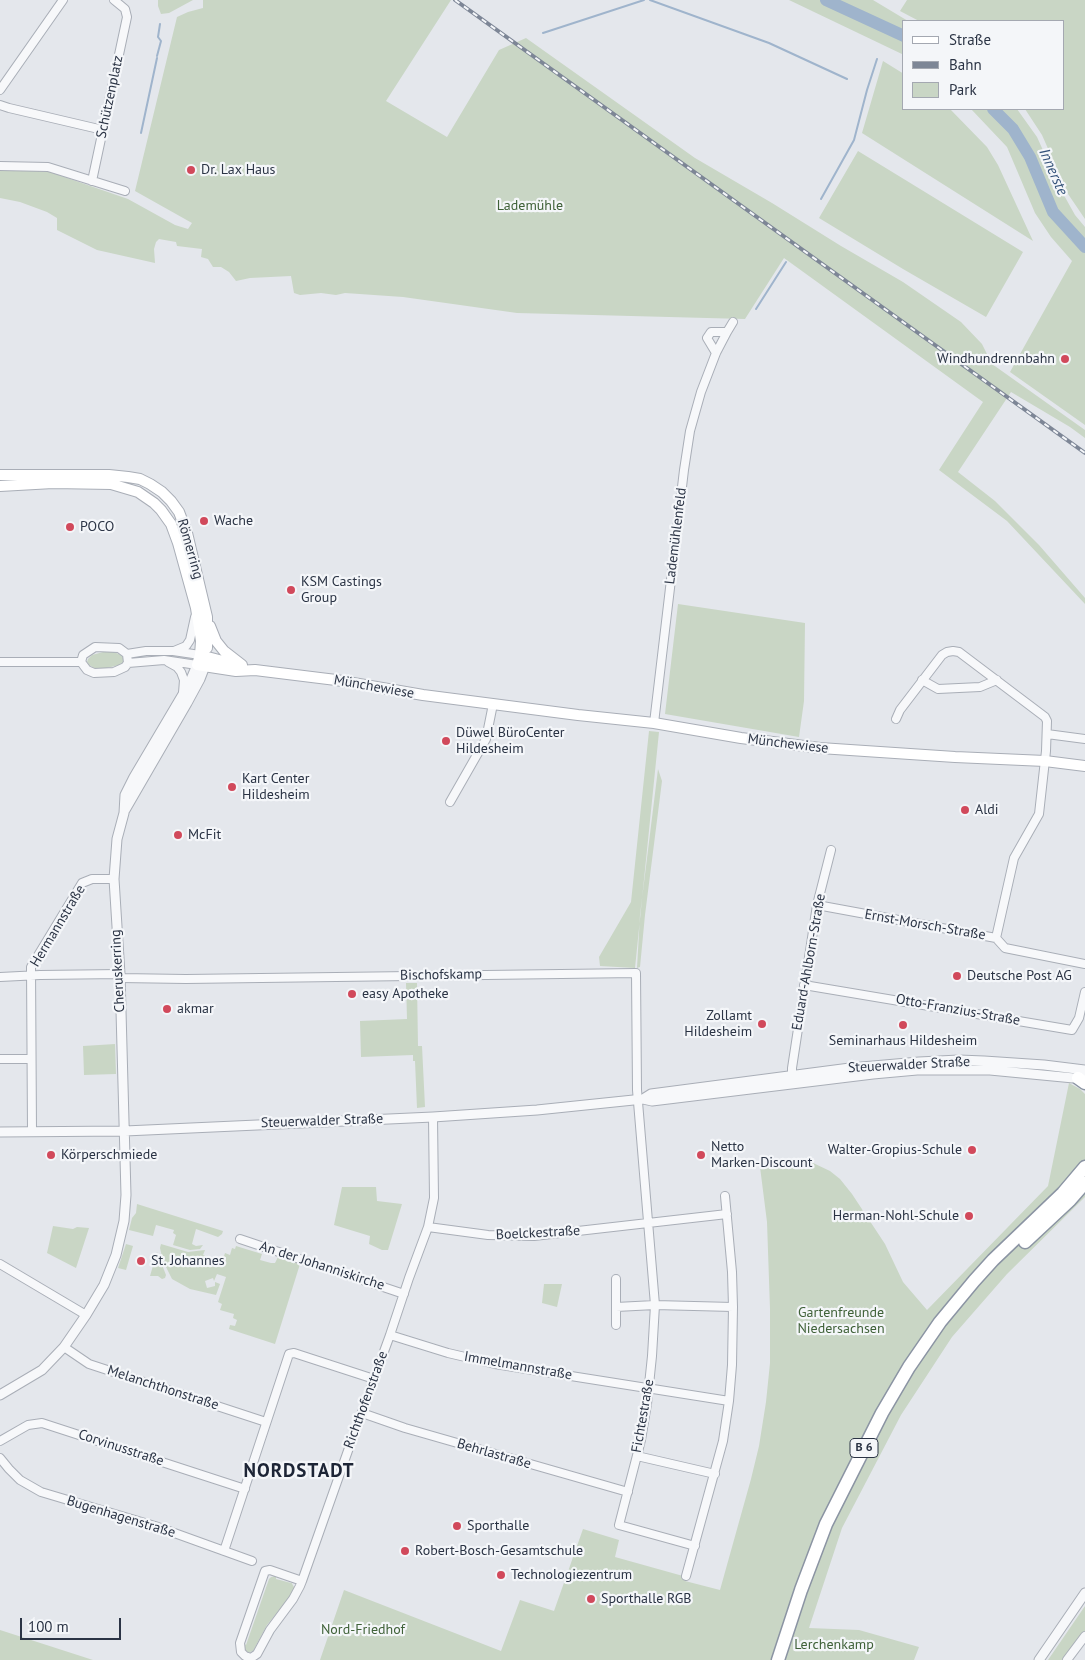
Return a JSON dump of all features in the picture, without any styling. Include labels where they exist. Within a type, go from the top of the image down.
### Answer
[{"type":"highway","name":"B 6","points":[[778,1660],[795,1606],[826,1524],[869,1438],[909,1367],[940,1322],[974,1281],[993,1260],[1063,1194],[1085,1167]]},
{"type":"highway","name":"B 6","points":[[786,1660],[817,1569],[842,1507],[889,1417],[916,1371],[947,1327],[985,1280],[1070,1200],[1085,1183]]},
{"type":"main road","name":"Römerring","points":[[0,475],[109,476],[140,480],[150,484],[171,500],[184,522],[207,617],[208,642],[202,661]]},
{"type":"main road","name":"Römerring","points":[[0,486],[53,483],[111,484],[130,488],[144,496],[161,510],[171,524],[178,543],[196,608],[201,633],[202,661]]},
{"type":"main road","name":"Münchewiese","points":[[207,617],[216,641],[224,651],[242,665],[254,670]]},
{"type":"main road","name":"Münchewiese","points":[[202,661],[242,665]]},
{"type":"main road","name":"Münchewiese","points":[[202,661],[236,670],[254,670],[336,680],[399,691],[654,723],[741,738],[844,751],[1045,760],[1085,766]]},
{"type":"street","points":[[0,90],[63,0]]},
{"type":"street","name":"Schützenplatz","points":[[92,181],[126,23],[127,13],[125,9],[114,0]]},
{"type":"street","points":[[0,105],[103,130]]},
{"type":"street","points":[[0,166],[44,166],[125,191]]},
{"type":"street","name":"Lademühlenfeld","points":[[654,723],[690,432],[701,392],[716,353],[732,322]]},
{"type":"street","points":[[716,353],[707,338],[711,332],[727,332]]},
{"type":"street","points":[[173,651],[186,646],[190,640],[196,608]]},
{"type":"street","points":[[81,662],[83,655],[95,647],[118,648],[127,654],[146,651],[173,651],[202,661]]},
{"type":"street","points":[[896,719],[900,710],[942,655],[953,651],[959,652],[1045,717],[1047,721],[1047,734],[1085,739]]},
{"type":"street","points":[[127,654],[128,663]]},
{"type":"street","points":[[81,662],[87,670],[94,673],[114,672],[125,667],[128,663],[164,660],[202,661]]},
{"type":"street","points":[[164,660],[177,667],[181,672],[184,680],[182,695]]},
{"type":"street","name":"Cheruskerring","points":[[124,813],[125,795],[202,661]]},
{"type":"street","name":"Cheruskerring","points":[[0,1395],[42,1370],[64,1347],[104,1285],[121,1235],[126,1195],[120,976],[114,879],[116,840],[124,813],[200,679],[202,661]]},
{"type":"street","points":[[0,662],[81,662]]},
{"type":"street","points":[[922,680],[938,689],[980,687],[997,680]]},
{"type":"street","points":[[450,802],[486,738],[493,704]]},
{"type":"street","name":"Ernst-Morsch-Straße","points":[[817,905],[996,938],[1014,858],[1039,814],[1047,734]]},
{"type":"street","name":"Eduard-Ahlborn-Straße","points":[[793,1079],[792,1068],[817,905],[831,850]]},
{"type":"street","name":"Hermannstraße","points":[[32,1131],[31,970],[82,883],[92,878],[114,879]]},
{"type":"street","points":[[996,938],[1005,948],[1085,964]]},
{"type":"street","name":"Bischofskamp","points":[[0,977],[40,974],[186,978],[636,973],[640,1100]]},
{"type":"street","name":"Otto-Franzius-Straße","points":[[804,985],[1072,1030],[1079,1018],[1085,992]]},
{"type":"street","points":[[0,1060],[32,1059]]},
{"type":"street","name":"Steuerwalder Straße","points":[[0,1132],[125,1130],[433,1118],[640,1100],[651,1094],[793,1079],[950,1070],[1012,1072],[1083,1078]]},
{"type":"street","name":"Fichtestraße","points":[[640,1100],[655,1305],[649,1389],[637,1456],[619,1525],[695,1546]]},
{"type":"street","name":"Richthofenstraße","points":[[302,1581],[270,1570],[266,1571],[240,1643],[241,1652],[248,1658],[253,1657],[258,1652],[270,1630],[293,1599],[302,1581],[428,1227],[434,1198],[433,1118]]},
{"type":"street","points":[[686,1576],[715,1474],[723,1441],[729,1401],[733,1307],[732,1272],[725,1196]]},
{"type":"street","name":"Boelckestraße","points":[[428,1227],[466,1233],[513,1236],[561,1234],[727,1214]]},
{"type":"street","name":"An der Johanniskirche","points":[[240,1239],[404,1294]]},
{"type":"street","points":[[0,1264],[86,1315]]},
{"type":"street","points":[[616,1279],[616,1325]]},
{"type":"street","points":[[616,1307],[655,1305],[733,1307]]},
{"type":"street","name":"Immelmannstraße","points":[[390,1335],[479,1360],[729,1401]]},
{"type":"street","name":"Melanchthonstraße","points":[[64,1347],[89,1364],[266,1422]]},
{"type":"street","points":[[224,1551],[287,1357],[291,1352],[374,1379]]},
{"type":"street","name":"Behrlastraße","points":[[362,1413],[628,1492]]},
{"type":"street","name":"Corvinusstraße","points":[[0,1441],[28,1425],[42,1423],[244,1489]]},
{"type":"street","points":[[637,1456],[715,1474]]},
{"type":"street","name":"Bugenhagenstraße","points":[[0,1458],[20,1480],[41,1492],[155,1526],[252,1561]]},
{"type":"street","points":[[1040,1660],[1085,1593]]},
{"type":"street","points":[[1067,1660],[1085,1636]]},
{"type":"green space","points":[[158,0],[193,0],[169,13],[161,14]]},
{"type":"green space","name":"Lademühle","points":[[203,0],[451,0],[386,101],[447,137],[499,50],[526,38],[695,158],[903,282],[961,322],[982,344],[992,364],[1085,430],[1085,438],[1011,392],[958,472],[995,501],[1039,545],[1085,598],[1085,604],[1007,521],[939,470],[983,402],[784,258],[745,319],[517,313],[403,297],[345,293],[336,295],[321,293],[300,295],[294,293],[291,276],[250,278],[236,281],[229,272],[221,267],[213,267],[208,259],[201,257],[202,249],[177,246],[176,242],[159,239],[154,249],[155,263],[97,250],[57,230],[57,218],[47,212],[20,202],[0,198],[0,170],[15,169],[50,172],[128,199],[175,225],[188,229],[192,223],[135,191],[177,17],[203,8]]},
{"type":"green space","points":[[789,0],[873,0],[906,20],[902,20],[902,54]]},
{"type":"green space","points":[[907,0],[1085,0],[1085,219],[1068,194],[1042,135],[1026,110],[1065,110],[1065,20],[917,20],[900,11]]},
{"type":"green space","points":[[883,61],[902,73],[902,110],[951,110],[987,147],[998,165],[1033,241],[862,133]]},
{"type":"green space","points":[[972,110],[1018,110],[1037,137],[1061,190],[1075,215],[1085,227],[1085,425],[1010,372],[1072,261],[1051,237],[1035,213],[1007,147]]},
{"type":"green space","points":[[858,151],[1023,252],[986,317],[819,218]]},
{"type":"green space","points":[[678,604],[805,623],[804,701],[799,737],[665,714]]},
{"type":"green space","points":[[114,652],[121,655],[124,659],[123,662],[119,665],[103,669],[94,668],[89,665],[87,662],[92,655]]},
{"type":"green space","points":[[649,731],[659,732],[635,968],[600,966],[599,957],[631,902]]},
{"type":"green space","points":[[658,769],[662,781],[640,967],[637,968],[640,915]]},
{"type":"green space","points":[[406,983],[417,983],[418,1046],[422,1046],[425,1107],[417,1108],[415,1061],[413,1061],[413,1055],[361,1057],[360,1021],[407,1019]]},
{"type":"green space","points":[[115,1044],[116,1074],[84,1075],[83,1046]]},
{"type":"green space","points":[[1069,1083],[1085,1094],[1085,1197],[1007,1274],[952,1337],[901,1415],[842,1528],[809,1628],[859,1630],[919,1647],[914,1660],[320,1660],[344,1590],[501,1651],[520,1600],[554,1611],[583,1529],[619,1540],[615,1557],[683,1576],[685,1581],[720,1590],[759,1446],[770,1363],[767,1222],[760,1167],[811,1162],[830,1171],[840,1179],[885,1244],[903,1282],[927,1310],[1048,1186]]},
{"type":"green space","points":[[342,1187],[376,1187],[377,1201],[402,1204],[388,1250],[382,1250],[369,1244],[370,1236],[334,1225]]},
{"type":"green space","points":[[137,1204],[223,1231],[222,1234],[218,1237],[196,1229],[192,1244],[196,1246],[203,1245],[200,1249],[190,1250],[173,1245],[176,1235],[173,1233],[174,1230],[156,1225],[153,1236],[129,1230],[132,1218],[136,1213]]},
{"type":"green space","points":[[53,1226],[73,1229],[77,1227],[89,1228],[76,1268],[47,1253]]},
{"type":"green space","points":[[126,1244],[133,1246],[126,1270],[118,1268]]},
{"type":"green space","points":[[161,1244],[188,1252],[205,1250],[203,1255],[222,1262],[225,1253],[230,1255],[232,1248],[235,1249],[236,1246],[262,1254],[260,1260],[275,1263],[278,1257],[300,1264],[275,1344],[229,1329],[230,1325],[235,1326],[237,1320],[233,1318],[234,1314],[220,1310],[222,1304],[218,1302],[226,1277],[217,1274],[214,1281],[213,1278],[205,1281],[207,1288],[215,1286],[215,1282],[220,1284],[216,1295],[190,1289],[172,1279],[163,1261]]},
{"type":"green space","points":[[157,1252],[166,1275],[162,1279],[158,1276],[150,1276]]},
{"type":"green space","points":[[544,1284],[562,1284],[557,1307],[542,1303]]},
{"type":"green space","points":[[276,1576],[276,1579],[291,1582],[295,1591],[267,1625],[253,1651],[247,1653],[243,1642],[246,1645],[269,1579]]},
{"type":"green space","points":[[1085,1606],[1085,1631],[1064,1660],[1048,1660]]},
{"type":"green space","points":[[0,1630],[93,1660],[0,1660]]},
{"type":"waterway","points":[[543,33],[644,0]]},
{"type":"waterway","points":[[650,0],[769,43],[847,79]]},
{"type":"waterway","name":"Innerste","points":[[826,0],[902,35]]},
{"type":"waterway","points":[[157,56],[161,41],[158,37],[160,24]]},
{"type":"waterway","points":[[141,133],[157,58]]},
{"type":"waterway","points":[[821,199],[854,140],[877,59]]},
{"type":"waterway","name":"Innerste","points":[[994,110],[1013,129],[1030,157],[1053,212],[1085,247]]},
{"type":"waterway","points":[[756,309],[786,262]]},
{"type":"railway","points":[[455,0],[1085,453]]},
{"type":"place","name":"Dr. Lax Haus","points":[[191,170]]},
{"type":"place","name":"Windhundrennbahn","points":[[1065,359]]},
{"type":"place","name":"Wache","points":[[204,521]]},
{"type":"place","name":"POCO","points":[[70,527]]},
{"type":"place","name":"KSM Castings Group","points":[[291,590]]},
{"type":"place","name":"Düwel BüroCenter Hildesheim","points":[[446,741]]},
{"type":"place","name":"Kart Center Hildesheim","points":[[232,787]]},
{"type":"place","name":"Aldi","points":[[965,810]]},
{"type":"place","name":"McFit","points":[[178,835]]},
{"type":"place","name":"Deutsche Post AG","points":[[957,976]]},
{"type":"place","name":"easy Apotheke","points":[[352,994]]},
{"type":"place","name":"akmar","points":[[167,1009]]},
{"type":"place","name":"Zollamt Hildesheim","points":[[762,1024]]},
{"type":"place","name":"Seminarhaus Hildesheim","points":[[903,1025]]},
{"type":"place","name":"Walter-Gropius-Schule","points":[[972,1150]]},
{"type":"place","name":"Körperschmiede","points":[[51,1155]]},
{"type":"place","name":"Netto Marken-Discount","points":[[701,1155]]},
{"type":"place","name":"Herman-Nohl-Schule","points":[[969,1216]]},
{"type":"place","name":"St. Johannes","points":[[141,1261]]},
{"type":"place","name":"Sporthalle","points":[[457,1526]]},
{"type":"place","name":"Robert-Bosch-Gesamtschule","points":[[405,1551]]},
{"type":"place","name":"Technologiezentrum","points":[[501,1575]]},
{"type":"place","name":"Sporthalle RGB","points":[[591,1599]]},
{"type":"district","name":"NORDSTADT","points":[[299,1472]]},
{"type":"park label","name":"Gartenfreunde Niedersachsen","points":[[841,1322]]},
{"type":"park label","name":"Nord-Friedhof","points":[[363,1630]]},
{"type":"park label","name":"Lerchenkamp","points":[[834,1645]]}]
